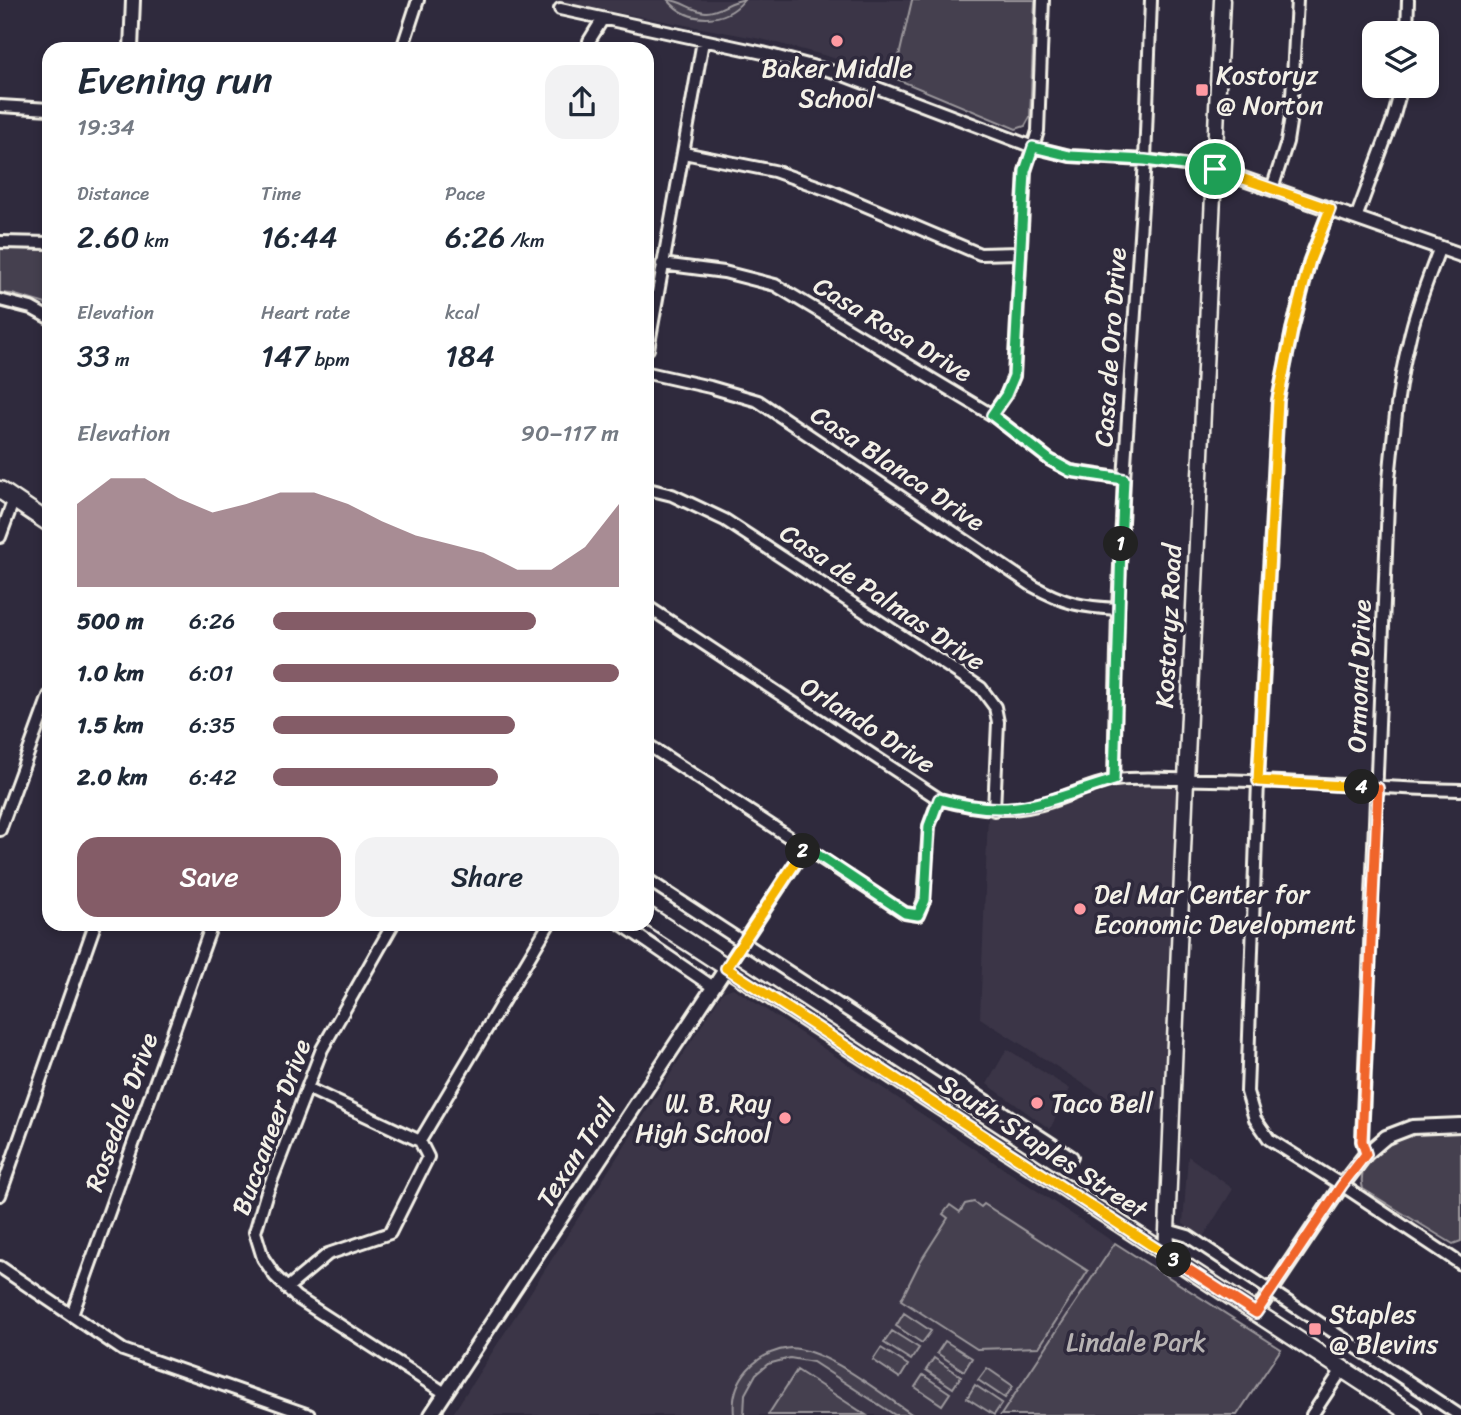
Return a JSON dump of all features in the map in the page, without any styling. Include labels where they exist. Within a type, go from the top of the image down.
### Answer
[{"type":"main road","name":"Kostoryz Road","points":[[1166,1255],[1222,0]]},
{"type":"main road","points":[[7,494],[42,518]]},
{"type":"main road","name":"South Staples Street","points":[[654,920],[1413,1415]]},
{"type":"street","points":[[131,42],[133,0]]},
{"type":"street","points":[[404,42],[418,0]]},
{"type":"street","points":[[992,415],[1006,395],[1014,376],[1025,171],[1038,131],[1043,0]]},
{"type":"street","name":"Casa de Oro Drive","points":[[1114,780],[1124,479],[1145,160],[1152,0]]},
{"type":"street","points":[[1272,189],[1292,116],[1297,0]]},
{"type":"street","points":[[1407,21],[1408,0]]},
{"type":"street","points":[[560,9],[763,53],[838,73],[1033,147],[1070,156],[1145,160],[1215,169],[1460,252]]},
{"type":"street","points":[[589,42],[602,20]]},
{"type":"street","points":[[654,313],[703,41]]},
{"type":"street","points":[[1356,218],[1399,98]]},
{"type":"street","points":[[0,106],[42,109]]},
{"type":"street","points":[[684,153],[774,171],[868,206],[980,254],[1019,253]]},
{"type":"street","points":[[1330,209],[1310,260],[1278,400],[1258,781],[1247,1092],[1255,1119],[1269,1139],[1461,1264]]},
{"type":"street","points":[[0,242],[42,243]]},
{"type":"street","name":"Ormond Drive","points":[[1366,1154],[1362,1141],[1389,479],[1407,345],[1440,247]]},
{"type":"street","name":"Casa Rosa Drive","points":[[662,264],[724,272],[775,285],[992,415],[1050,460],[1070,471],[1124,479]]},
{"type":"street","points":[[0,300],[31,308],[42,314]]},
{"type":"street","name":"Casa Blanca Drive","points":[[654,374],[758,401],[1032,586],[1059,601],[1085,607],[1118,609]]},
{"type":"street","name":"Casa de Palmas Drive","points":[[654,490],[672,495],[725,520],[981,688],[995,707],[998,722],[994,810]]},
{"type":"street","points":[[0,537],[7,494]]},
{"type":"street","name":"Orlando Drive","points":[[654,611],[939,799],[964,806],[994,810],[1016,809],[1046,803],[1114,780],[1258,781],[1461,790]]},
{"type":"street","points":[[0,830],[42,715]]},
{"type":"street","points":[[654,749],[905,913],[918,915],[925,900],[929,826],[939,799]]},
{"type":"street","name":"Texan Trail","points":[[431,1415],[806,847]]},
{"type":"street","points":[[654,884],[1072,1157]]},
{"type":"street","points":[[0,1195],[93,931]]},
{"type":"street","name":"Rosedale Drive","points":[[72,1315],[209,931]]},
{"type":"street","name":"Buccaneer Drive","points":[[389,931],[322,1049],[266,1195],[255,1232],[263,1258],[296,1297],[445,1393]]},
{"type":"street","points":[[420,1141],[545,931]]},
{"type":"street","points":[[631,931],[713,987]]},
{"type":"street","points":[[287,1288],[328,1254],[390,1233],[428,1157],[420,1141],[307,1088]]},
{"type":"street","points":[[1256,1313],[1366,1154],[1386,1137],[1412,1127],[1461,1125]]},
{"type":"street","points":[[1167,1230],[1188,1236],[1459,1415]]},
{"type":"street","points":[[0,1267],[122,1350],[309,1415]]},
{"type":"street","points":[[1312,1415],[1343,1368]]},
{"type":"shaded area","name":"Baker Middle School","points":[[551,0],[912,0],[894,78],[827,56],[761,39]]},
{"type":"shaded area","name":"Del Mar Center for Economic Development","points":[[1137,784],[1175,784],[1181,788],[1166,1107],[1160,1111],[1135,1109],[1098,1093],[980,1018],[988,815],[1033,811],[1110,788]]},
{"type":"shaded area","name":"W. B. Ray High School","points":[[733,988],[1115,1243],[1001,1415],[452,1415],[723,992]]},
{"type":"shaded area","points":[[1007,1049],[1070,1089],[1050,1129],[987,1084]]},
{"type":"shaded area","points":[[1188,1156],[1233,1189],[1203,1237],[1183,1224]]},
{"type":"green space","points":[[668,0],[706,12],[744,0],[727,13],[706,18],[686,13]]},
{"type":"green space","points":[[912,0],[1035,0],[1030,117],[1025,126],[1016,129],[894,78]]},
{"type":"green space","points":[[0,248],[42,250],[42,303],[0,293]]},
{"type":"green space","points":[[1420,1132],[1461,1132],[1461,1241],[1453,1244],[1363,1189],[1362,1178],[1370,1159],[1389,1145]]},
{"type":"green space","points":[[974,1202],[981,1207],[984,1204],[1088,1271],[1039,1347],[977,1349],[901,1300],[920,1262],[948,1218],[943,1214],[950,1205],[960,1212],[965,1204]]},
{"type":"green space","name":"Lindale Park","points":[[1115,1243],[1281,1349],[1237,1415],[1001,1415]]},
{"type":"green space","points":[[904,1313],[931,1331],[922,1343],[896,1326]]},
{"type":"green space","points":[[892,1331],[919,1348],[911,1360],[884,1343]]},
{"type":"green space","points":[[945,1341],[972,1358],[964,1371],[937,1353]]},
{"type":"green space","points":[[790,1348],[805,1350],[837,1364],[913,1415],[895,1415],[813,1362],[790,1358],[768,1364],[756,1374],[745,1394],[744,1415],[734,1415],[736,1390],[748,1370],[766,1355]]},
{"type":"green space","points":[[881,1348],[908,1365],[900,1378],[873,1360]]},
{"type":"green space","points":[[934,1358],[961,1376],[953,1388],[926,1370]]},
{"type":"green space","points":[[987,1368],[1013,1386],[1005,1398],[978,1380]]},
{"type":"green space","points":[[797,1370],[866,1415],[768,1415]]},
{"type":"green space","points":[[923,1375],[950,1393],[942,1405],[915,1387]]},
{"type":"green space","points":[[975,1385],[1002,1403],[994,1415],[967,1398]]},
{"type":"place","name":"Baker Middle School","points":[[837,41]]},
{"type":"place","name":"Kostoryz @ Norton","points":[[1202,90]]},
{"type":"place","name":"Del Mar Center for Economic Development","points":[[1080,909]]},
{"type":"place","name":"Taco Bell","points":[[1037,1103]]},
{"type":"place","name":"W. B. Ray High School","points":[[785,1118]]},
{"type":"place","name":"Staples @ Blevins","points":[[1315,1329]]},
{"type":"route","points":[[1033,147],[1070,156],[1145,160],[1215,169],[1330,209],[1310,260],[1278,400],[1258,781],[1378,788],[1362,1141],[1366,1154],[1256,1313],[726,968],[806,847],[905,913],[918,915],[925,900],[929,826],[939,799],[994,810],[1016,809],[1046,803],[1114,780],[1124,479],[1070,471],[1050,460],[992,415],[1006,395],[1014,376],[1025,171],[1033,147]]}]
